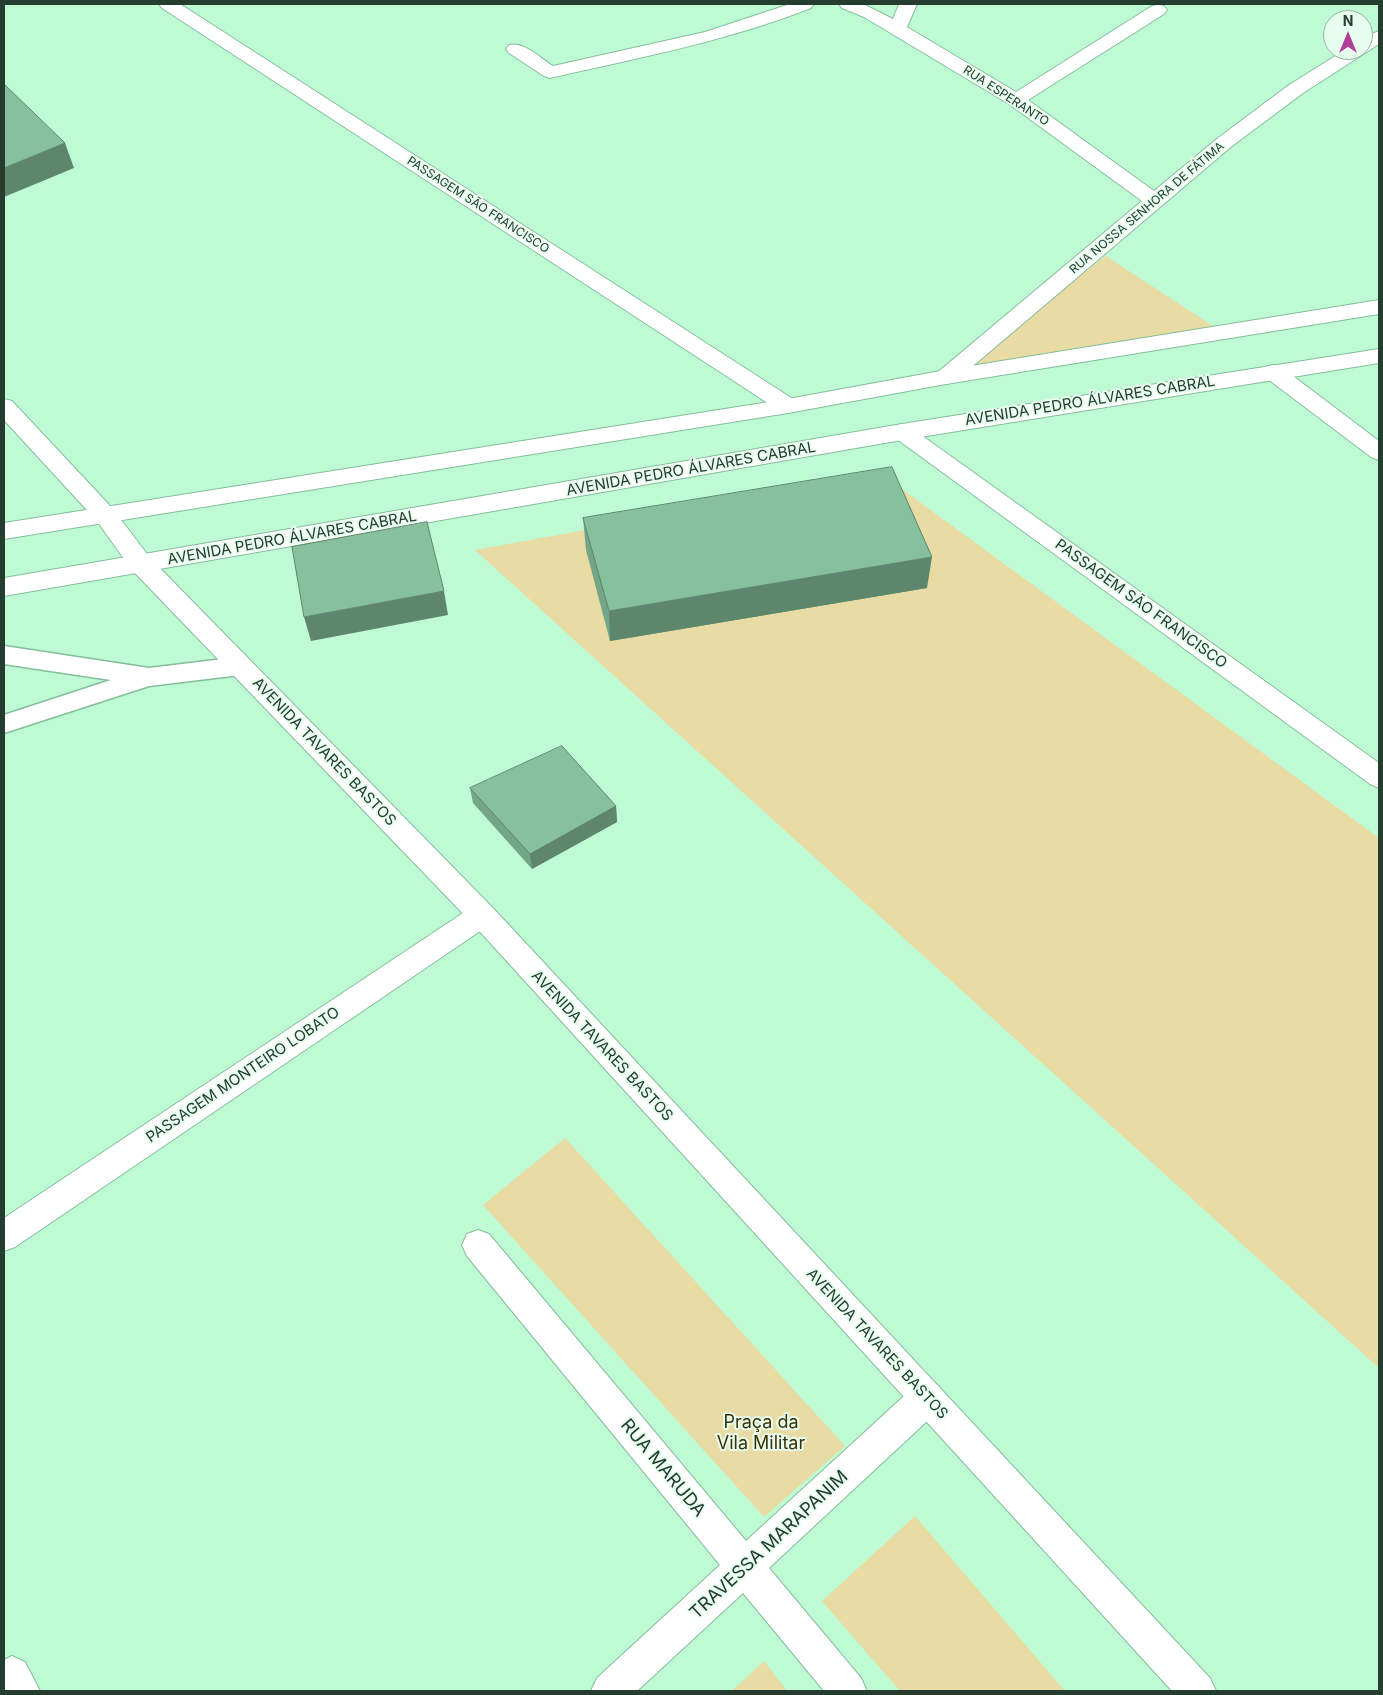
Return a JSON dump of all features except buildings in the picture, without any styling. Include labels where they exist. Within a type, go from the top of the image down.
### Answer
[{"type":"street","name":"PASSAGEM SÃO FRANCISCO","points":[[168,4],[788,406]]},
{"type":"street","points":[[515,49],[550,72],[680,44],[773,17],[805,4]]},
{"type":"street","name":"RUA ESPERANTO","points":[[848,4],[870,13],[1016,100],[1156,202]]},
{"type":"street","points":[[897,29],[908,4]]},
{"type":"street","points":[[1016,100],[1158,10]]},
{"type":"street","name":"RUA NOSSA SENHORA DE FÁTIMA","points":[[946,377],[1225,142],[1296,89],[1341,60]]},
{"type":"street","points":[[4,531],[788,406],[946,377],[1379,308]]},
{"type":"street","name":"AVENIDA PEDRO ÁLVARES CABRAL","points":[[4,587],[902,432],[1379,356]]},
{"type":"street","points":[[1273,372],[1379,452]]},
{"type":"street","name":"AVENIDA TAVARES BASTOS","points":[[4,406],[105,515],[121,539],[142,564],[482,915],[1197,1691]]},
{"type":"street","name":"PASSAGEM SÃO FRANCISCO","points":[[902,432],[1379,777]]},
{"type":"street","name":"PASSAGEM MONTEIRO LOBATO","points":[[4,1236],[482,915]]},
{"type":"street","name":"RUA MARUDA","points":[[478,1245],[848,1691]]},
{"type":"street","name":"TRAVESSA MARAPANIM","points":[[610,1691],[927,1398]]},
{"type":"lane","points":[[4,655],[149,676]]},
{"type":"lane","points":[[4,724],[149,676],[240,666]]},
{"type":"green space","points":[[1106,256],[1225,334],[946,377]]},
{"type":"green space","points":[[884,476],[1379,838],[1379,1368],[475,550]]},
{"type":"green space","name":"Praça da Vila Militar","points":[[565,1138],[845,1446],[764,1517],[483,1205]]},
{"type":"green space","points":[[915,1516],[1065,1691],[900,1691],[822,1601]]},
{"type":"green space","points":[[764,1661],[787,1691],[732,1691]]}]
